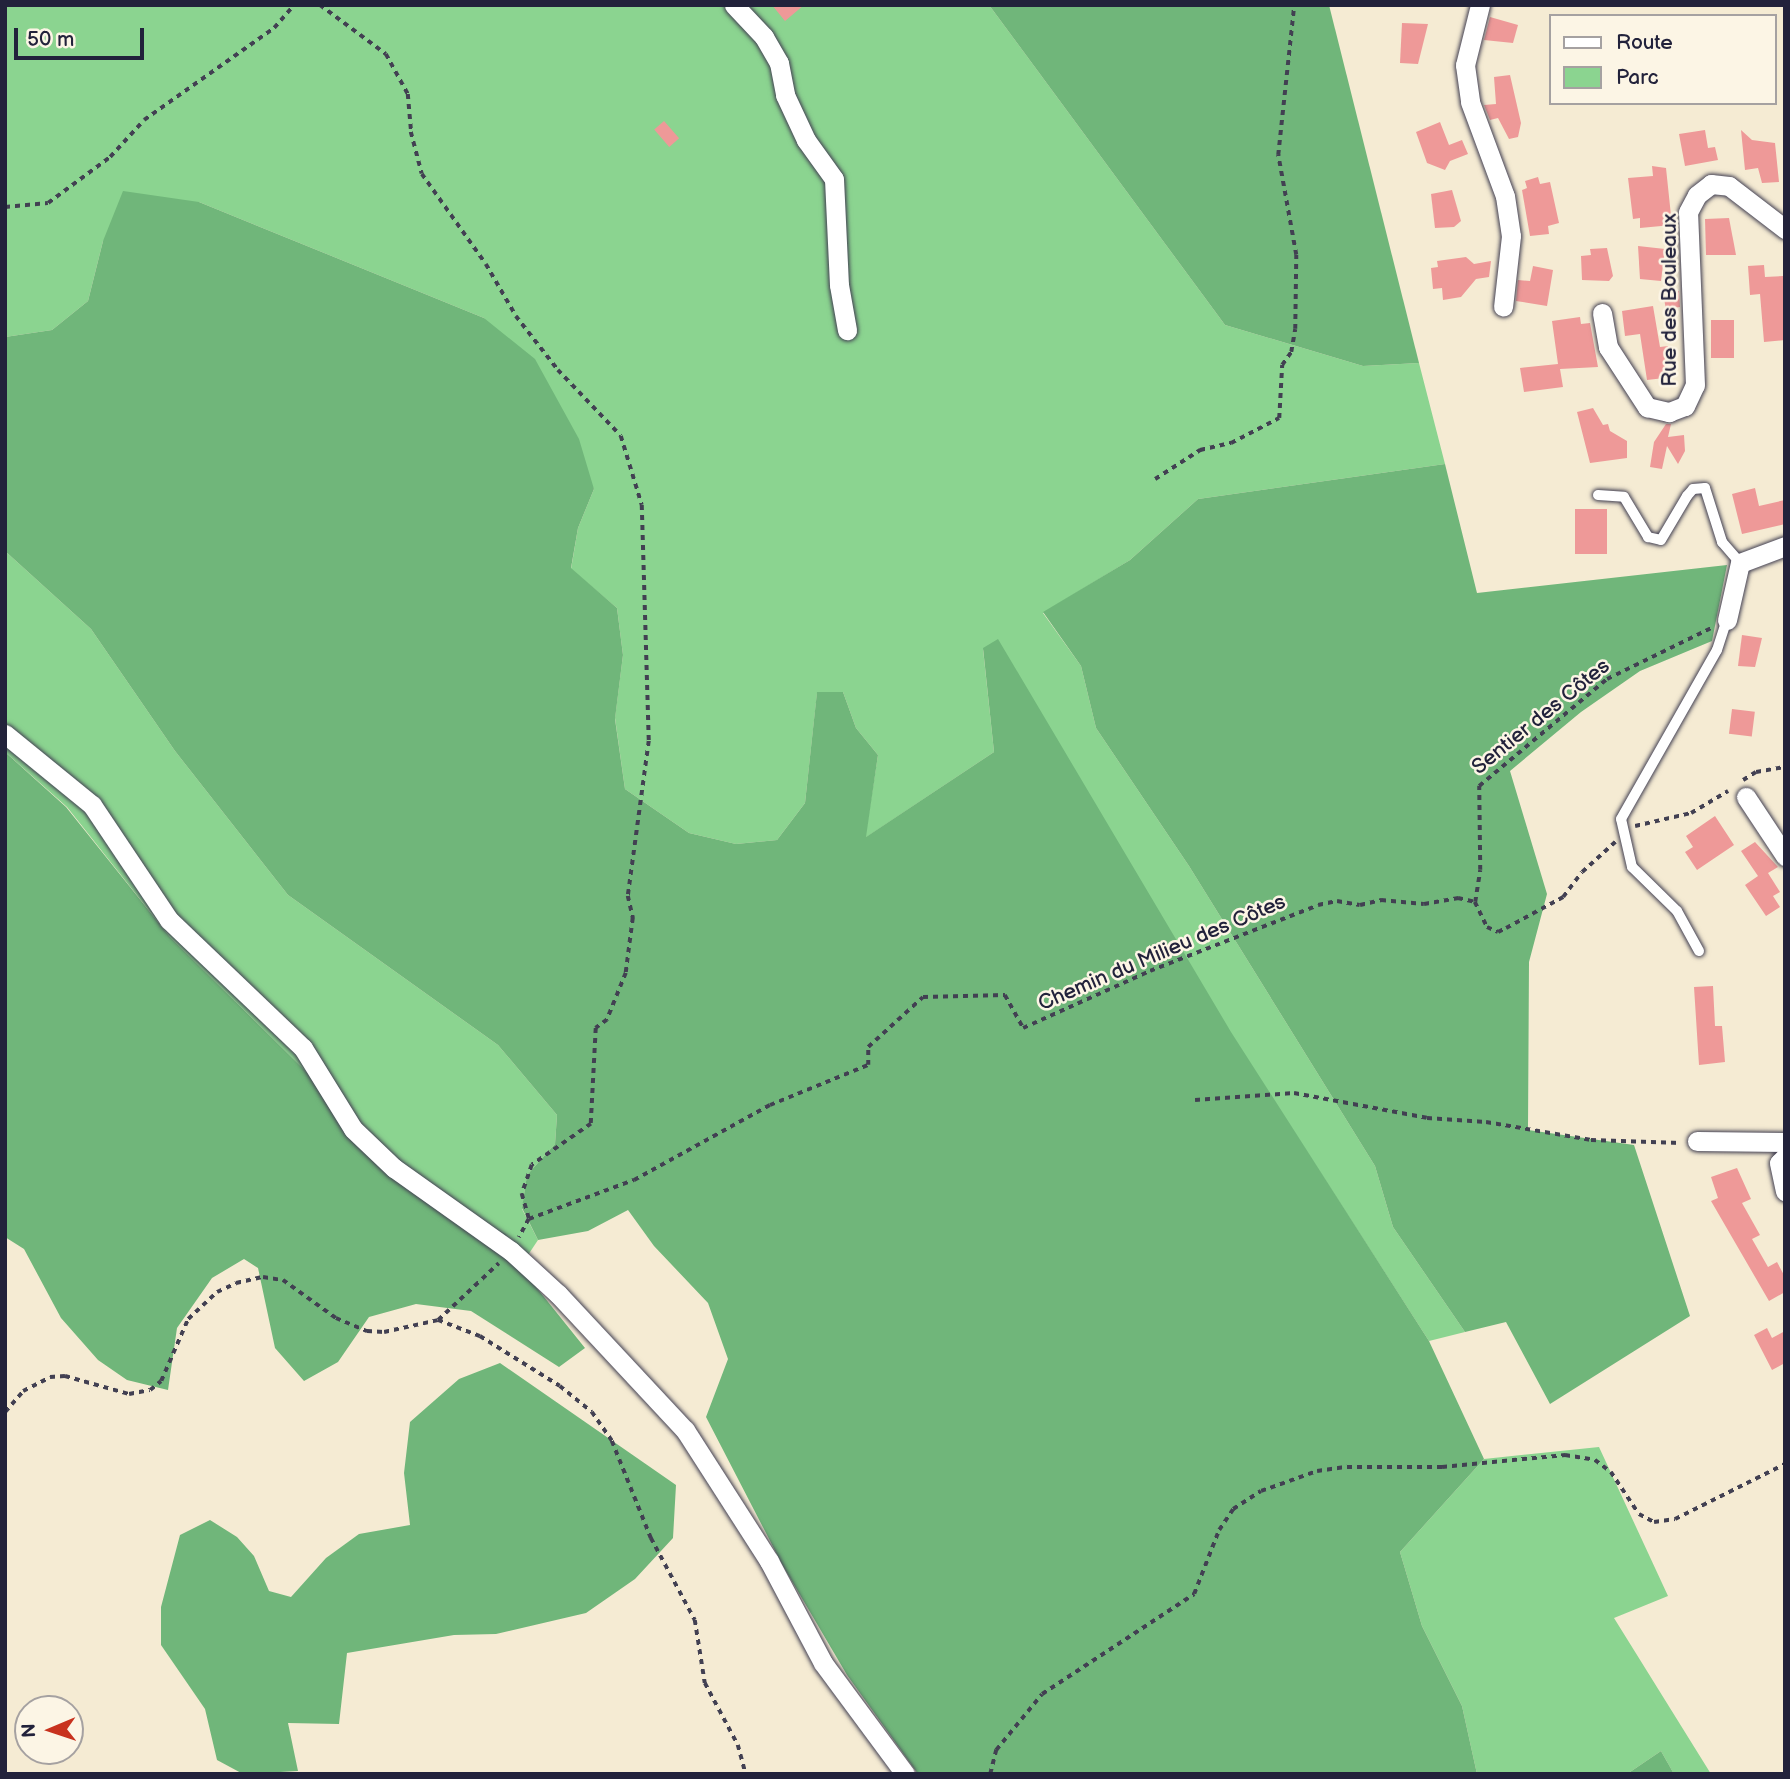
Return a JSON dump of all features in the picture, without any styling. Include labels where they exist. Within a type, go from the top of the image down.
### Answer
[{"type":"street","points":[[734,5],[764,37],[779,63],[785,95],[806,140],[834,179],[839,285],[848,330]]},
{"type":"street","points":[[1480,5],[1465,65],[1470,103],[1505,196],[1511,236],[1503,307]]},
{"type":"street","name":"Rue des Bouleaux","points":[[1602,313],[1608,348],[1647,407],[1669,412],[1685,406],[1695,385],[1689,212],[1697,195],[1711,184],[1729,186],[1785,229]]},
{"type":"street","points":[[1727,620],[1740,563],[1785,546]]},
{"type":"street","points":[[5,734],[92,805],[169,920],[303,1048],[353,1129],[394,1168],[511,1251],[558,1294],[685,1430],[769,1561],[823,1663],[905,1774]]},
{"type":"street","points":[[1746,797],[1785,856]]},
{"type":"street","points":[[1697,1141],[1785,1142]]},
{"type":"street","points":[[1785,1157],[1779,1163],[1785,1191]]},
{"type":"lane","points":[[1598,495],[1624,496],[1643,531],[1655,540],[1667,537],[1693,489],[1705,488],[1722,542],[1740,563]]},
{"type":"lane","points":[[1699,951],[1677,911],[1632,867],[1622,818],[1717,650],[1727,620]]},
{"type":"path","points":[[5,207],[48,203],[110,157],[144,120],[274,28],[294,5]]},
{"type":"path","points":[[320,5],[386,54],[408,94],[411,132],[422,174],[486,264],[516,316],[558,370],[621,436],[642,505],[649,741],[628,896],[633,918],[626,973],[607,1020],[596,1028],[591,1124],[532,1165],[522,1194],[529,1219],[511,1251],[438,1320]]},
{"type":"path","points":[[1155,480],[1200,450],[1231,443],[1279,418],[1282,365],[1291,352],[1295,329],[1296,255],[1278,155],[1294,5]]},
{"type":"path","name":"Sentier des Côtes","points":[[1475,902],[1480,870],[1479,786],[1607,679],[1727,620]]},
{"type":"path","name":"Chemin du Milieu des Côtes","points":[[529,1219],[634,1180],[770,1105],[868,1065],[868,1047],[923,997],[1005,995],[1023,1028],[1150,971],[1327,902],[1355,905],[1381,900],[1424,904],[1458,898],[1475,902]]},
{"type":"path","points":[[1195,1100],[1294,1093],[1427,1118],[1486,1122],[1591,1140],[1662,1145],[1697,1141]]},
{"type":"path","points":[[5,1412],[23,1391],[50,1377],[65,1376],[129,1394],[150,1390],[161,1381],[188,1319],[218,1292],[236,1283],[263,1277],[283,1280],[336,1318],[367,1331],[438,1320],[480,1336],[560,1387],[592,1412],[612,1441],[651,1538],[695,1620],[705,1682],[738,1745],[746,1774]]},
{"type":"path","points":[[990,1774],[996,1750],[1042,1694],[1194,1594],[1219,1530],[1233,1509],[1261,1491],[1317,1471],[1347,1467],[1442,1467],[1565,1455],[1595,1460],[1611,1472],[1639,1514],[1654,1522],[1675,1519],[1785,1464]]},
{"type":"green space","points":[[5,5],[989,5],[1225,325],[1363,366],[1419,363],[1445,464],[1198,499],[1130,560],[1043,613],[1081,666],[1096,728],[1189,866],[1375,1166],[1393,1227],[1465,1332],[1429,1341],[983,649],[994,752],[865,838],[878,755],[856,728],[843,692],[817,693],[805,803],[777,840],[736,844],[689,833],[625,789],[615,718],[623,655],[617,608],[571,569],[578,528],[594,489],[484,318],[199,202],[103,241],[88,301],[52,330],[5,337]]},
{"type":"green space","points":[[989,5],[1329,5],[1419,363],[1363,366],[1225,325]]},
{"type":"green space","points":[[123,191],[199,202],[484,318],[535,359],[579,439],[594,489],[578,528],[571,568],[617,608],[623,655],[615,719],[625,789],[689,833],[736,844],[777,840],[805,803],[817,692],[843,692],[856,728],[878,755],[866,837],[994,752],[983,648],[998,639],[1231,1032],[1429,1341],[1484,1459],[1400,1552],[1422,1626],[1462,1706],[1477,1774],[918,1774],[847,1675],[783,1566],[706,1417],[728,1359],[708,1303],[654,1246],[628,1210],[588,1231],[538,1240],[522,1208],[527,1175],[555,1144],[557,1115],[498,1045],[288,895],[175,751],[91,629],[5,551],[5,337],[52,330],[88,301],[103,241]]},
{"type":"green space","points":[[1445,464],[1477,593],[1727,565],[1712,641],[1640,671],[1581,712],[1510,771],[1547,894],[1529,962],[1528,1130],[1634,1145],[1690,1316],[1550,1404],[1506,1322],[1465,1332],[1393,1227],[1375,1166],[1189,866],[1096,728],[1081,666],[1043,612],[1130,560],[1198,499]]},
{"type":"green space","points":[[5,551],[91,629],[175,751],[288,895],[498,1045],[557,1115],[555,1144],[527,1175],[522,1209],[538,1240],[520,1267],[437,1201],[170,937],[67,807],[5,752]]},
{"type":"green space","points":[[5,752],[66,807],[170,937],[437,1201],[506,1234],[520,1267],[585,1348],[559,1367],[471,1311],[416,1304],[369,1317],[338,1362],[304,1381],[275,1348],[258,1268],[244,1259],[212,1278],[177,1328],[168,1390],[127,1380],[98,1360],[61,1318],[24,1249],[5,1237]]},
{"type":"green space","points":[[500,1363],[676,1485],[673,1538],[635,1579],[586,1613],[496,1634],[454,1635],[347,1653],[339,1724],[288,1723],[298,1771],[243,1774],[217,1760],[205,1709],[161,1645],[161,1607],[180,1535],[210,1520],[237,1537],[254,1556],[269,1591],[291,1597],[326,1558],[359,1534],[410,1525],[404,1473],[410,1422],[459,1379]]},
{"type":"green space","points":[[1599,1447],[1668,1596],[1614,1618],[1711,1774],[1674,1774],[1661,1751],[1627,1774],[1477,1774],[1462,1706],[1422,1626],[1400,1552],[1484,1459]]},
{"type":"green space","points":[[1661,1751],[1674,1774],[1627,1774]]},
{"type":"building","points":[[772,5],[804,5],[785,21]]},
{"type":"building","points":[[1490,17],[1518,25],[1513,43],[1484,40]]},
{"type":"building","points":[[1402,23],[1428,24],[1418,64],[1400,63]]},
{"type":"building","points":[[1510,75],[1521,123],[1518,137],[1509,139],[1498,118],[1490,120],[1484,105],[1496,104],[1494,77]]},
{"type":"building","points":[[664,121],[679,138],[669,147],[654,130]]},
{"type":"building","points":[[1440,122],[1449,145],[1462,140],[1468,154],[1450,161],[1445,170],[1427,163],[1416,132]]},
{"type":"building","points":[[1705,130],[1708,148],[1715,147],[1718,160],[1685,166],[1679,134]]},
{"type":"building","points":[[1741,130],[1752,140],[1775,143],[1779,182],[1762,183],[1758,168],[1745,170]]},
{"type":"building","points":[[1652,166],[1666,168],[1672,225],[1640,228],[1640,218],[1633,219],[1628,178],[1653,176]]},
{"type":"building","points":[[1538,177],[1540,184],[1550,182],[1559,223],[1548,226],[1549,234],[1530,236],[1522,190],[1527,188],[1525,181]]},
{"type":"building","points":[[1452,190],[1461,221],[1454,227],[1435,228],[1431,194]]},
{"type":"building","points":[[1729,218],[1736,255],[1706,255],[1705,219]]},
{"type":"building","points":[[1638,246],[1665,249],[1661,281],[1640,279]]},
{"type":"building","points":[[1607,248],[1613,276],[1609,281],[1582,280],[1581,256],[1591,255],[1590,249]]},
{"type":"building","points":[[1466,257],[1474,264],[1491,261],[1489,277],[1476,279],[1461,297],[1443,300],[1442,288],[1433,289],[1431,268],[1438,267],[1437,261]]},
{"type":"building","points":[[1764,265],[1765,277],[1783,276],[1785,340],[1764,342],[1760,294],[1750,295],[1748,266]]},
{"type":"building","points":[[1533,266],[1553,270],[1547,306],[1516,301],[1518,280],[1530,281]]},
{"type":"building","points":[[1679,291],[1680,307],[1666,309],[1663,294]]},
{"type":"building","points":[[1653,306],[1660,347],[1668,346],[1673,377],[1647,380],[1640,334],[1625,336],[1622,311]]},
{"type":"building","points":[[1580,317],[1581,324],[1590,323],[1598,367],[1560,369],[1563,387],[1524,392],[1520,368],[1558,364],[1552,321]]},
{"type":"building","points":[[1711,320],[1734,320],[1734,358],[1711,358]]},
{"type":"building","points":[[1593,408],[1603,425],[1608,424],[1610,431],[1627,441],[1627,458],[1590,463],[1577,412]]},
{"type":"building","points":[[1666,424],[1671,424],[1668,437],[1684,435],[1685,451],[1678,464],[1667,446],[1662,469],[1650,467],[1654,442]]},
{"type":"building","points":[[1755,488],[1759,506],[1785,500],[1785,524],[1742,534],[1732,494]]},
{"type":"building","points":[[1575,509],[1607,509],[1607,554],[1575,554]]},
{"type":"building","points":[[1742,635],[1762,638],[1755,667],[1738,666]]},
{"type":"building","points":[[1732,709],[1755,712],[1752,737],[1729,734]]},
{"type":"building","points":[[1715,816],[1734,845],[1697,870],[1685,852],[1693,847],[1686,836]]},
{"type":"building","points":[[1755,842],[1778,867],[1768,873],[1780,892],[1773,896],[1780,907],[1766,916],[1745,885],[1758,876],[1741,851]]},
{"type":"building","points":[[1713,986],[1715,1026],[1722,1026],[1725,1062],[1699,1065],[1694,987]]},
{"type":"building","points":[[1737,1168],[1751,1199],[1742,1203],[1760,1235],[1752,1239],[1768,1267],[1777,1262],[1785,1277],[1785,1292],[1769,1301],[1711,1201],[1718,1198],[1711,1177]]},
{"type":"building","points":[[1767,1328],[1772,1338],[1785,1331],[1785,1363],[1772,1370],[1754,1335]]}]
